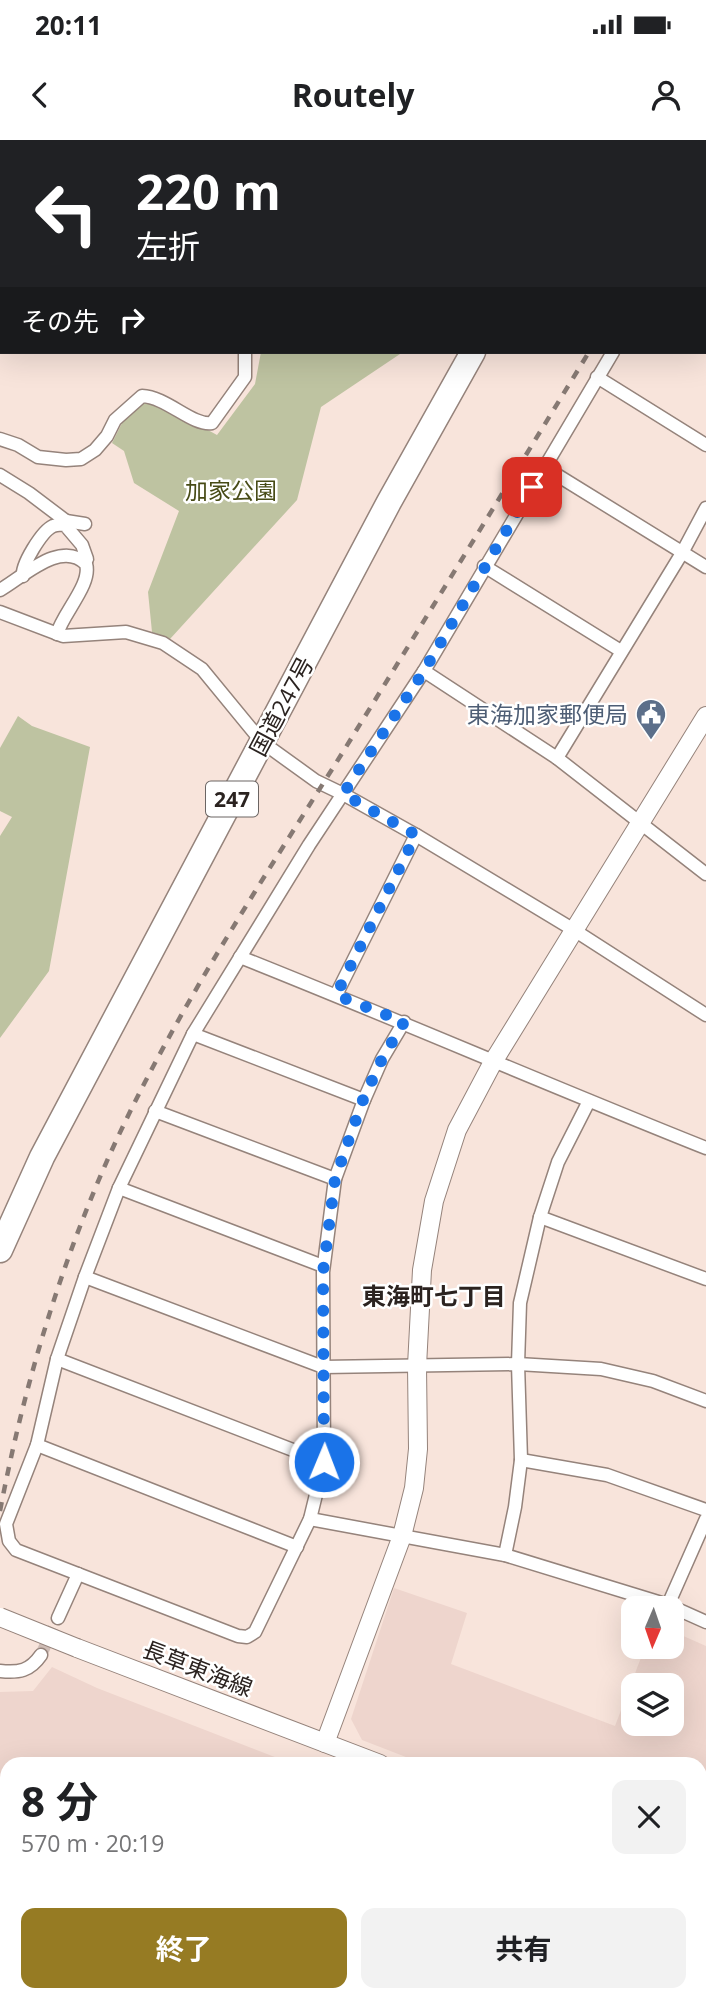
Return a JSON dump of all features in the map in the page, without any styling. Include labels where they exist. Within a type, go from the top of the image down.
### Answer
[{"type":"highway","name":"国道247号","points":[[0,1250],[42,1157],[389,502],[472,354]]},
{"type":"street","points":[[0,439],[18,444],[38,457],[81,459],[95,450],[107,436],[115,420],[142,396],[155,397],[198,420],[212,423],[245,377],[245,354]]},
{"type":"street","points":[[404,1022],[382,1059],[363,1100],[335,1179],[323,1266],[324,1462],[310,1518],[254,1632],[247,1637],[238,1636],[16,1550],[9,1541],[6,1524],[37,1445],[57,1359],[85,1276],[119,1188],[193,1034],[343,794],[424,671],[612,354]]},
{"type":"street","points":[[597,376],[706,446]]},
{"type":"street","points":[[544,467],[706,567]]},
{"type":"street","points":[[0,475],[29,493],[66,523],[82,545],[87,559],[87,578],[61,622],[57,634]]},
{"type":"street","points":[[557,758],[706,508]]},
{"type":"street","points":[[23,576],[23,567],[44,533],[51,527],[66,523],[85,524]]},
{"type":"street","points":[[0,590],[60,555],[73,555],[85,562]]},
{"type":"street","points":[[485,566],[621,651]]},
{"type":"street","points":[[0,612],[57,634],[75,636],[126,632],[163,643],[202,669],[262,742],[316,781],[416,835],[574,930],[706,1015]]},
{"type":"street","points":[[424,671],[557,758],[706,874]]},
{"type":"street","points":[[325,1743],[402,1536],[414,1488],[418,1448],[417,1366],[422,1270],[434,1201],[457,1130],[493,1062],[706,716]]},
{"type":"street","points":[[336,995],[416,835]]},
{"type":"street","points":[[240,957],[706,1148]]},
{"type":"street","points":[[193,1034],[363,1100]]},
{"type":"street","points":[[505,1555],[521,1460],[518,1364],[520,1303],[540,1217],[558,1162],[589,1101]]},
{"type":"street","points":[[155,1111],[335,1179]]},
{"type":"street","points":[[119,1188],[323,1266]]},
{"type":"street","points":[[540,1217],[706,1279]]},
{"type":"street","points":[[85,1276],[323,1367],[518,1364],[601,1369],[653,1381],[706,1401]]},
{"type":"street","points":[[57,1359],[324,1462]]},
{"type":"street","points":[[37,1445],[297,1547]]},
{"type":"street","points":[[521,1460],[607,1475],[706,1510]]},
{"type":"street","points":[[310,1518],[505,1555],[639,1596]]},
{"type":"street","points":[[672,1596],[706,1519]]},
{"type":"street","points":[[58,1618],[78,1574]]},
{"type":"street","points":[[684,1612],[706,1622]]},
{"type":"street","name":"長草東海線","points":[[0,1618],[362,1757]]},
{"type":"street","points":[[0,1671],[23,1671],[34,1666],[41,1655]]},
{"type":"shaded area","points":[[394,1588],[467,1613],[451,1664],[615,1726],[621,1710],[621,1736],[684,1736],[684,1673],[635,1673],[640,1659],[684,1659],[684,1636],[706,1646],[706,1757],[406,1757],[362,1740],[351,1719]]},
{"type":"shaded area","points":[[52,1667],[97,1688],[275,1757],[0,1757],[0,1692],[33,1691]]},
{"type":"green space","name":"加家公園","points":[[261,354],[400,354],[321,407],[297,500],[170,639],[152,632],[148,592],[179,511],[134,483],[124,451],[112,443],[122,423],[141,403],[157,402],[217,435],[255,384]]},
{"type":"green space","points":[[18,716],[32,726],[90,747],[49,971],[0,1038],[0,836],[12,817],[0,811],[0,748]]},
{"type":"tunnel","points":[[41,1655],[58,1618]]},
{"type":"railway","points":[[0,1511],[33,1369],[62,1276],[96,1185],[141,1091],[223,945],[588,354]]},
{"type":"place","name":"東海加家郵便局","points":[[651,741]]},
{"type":"district","name":"東海町七丁目","points":[[434,1295]]},
{"type":"route","points":[[324,1462],[323,1272],[335,1179],[363,1100],[382,1059],[404,1022],[336,995],[416,835],[343,794],[424,671],[532,487]]}]
